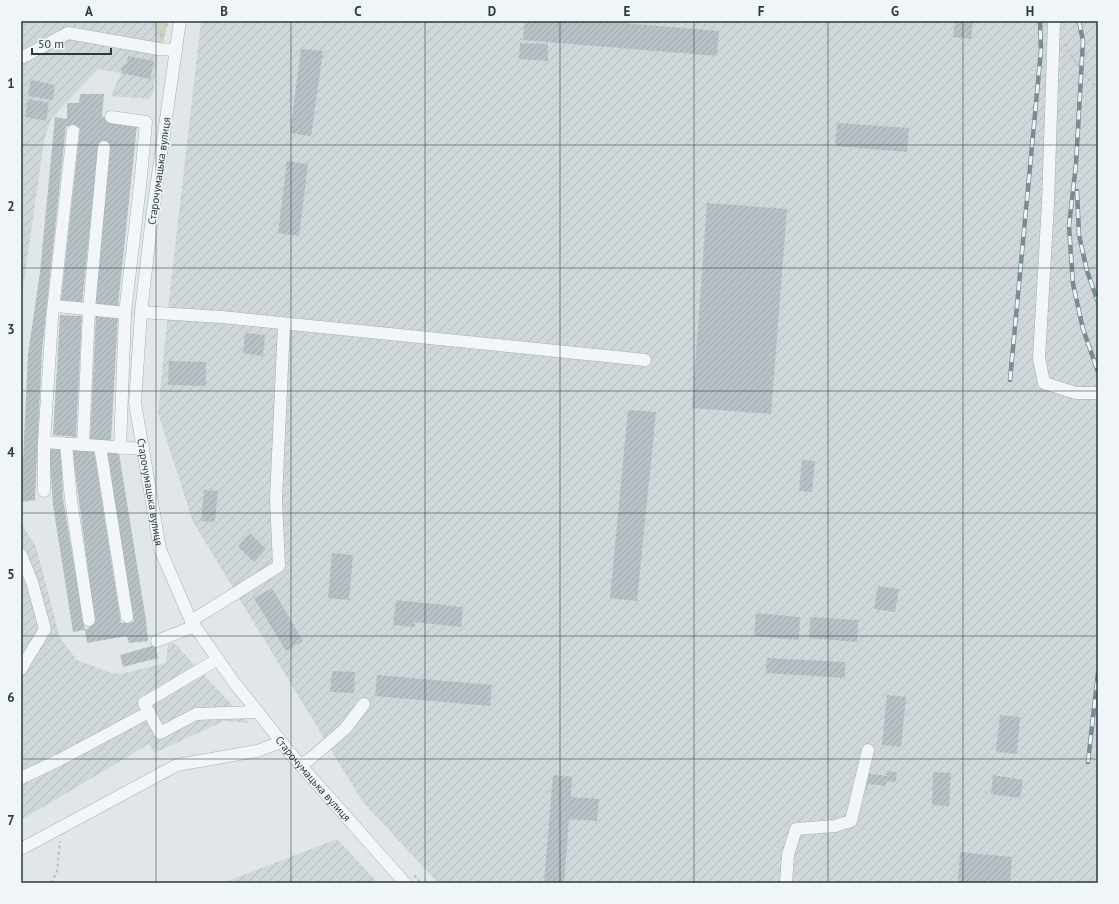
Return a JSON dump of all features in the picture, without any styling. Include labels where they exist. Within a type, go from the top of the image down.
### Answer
[{"type":"street","name":"Старочумацька вулиця","points":[[180,21],[152,217],[141,312],[135,403],[160,549],[193,623],[233,681],[301,765],[405,883]]},
{"type":"street","points":[[1054,22],[1048,202],[1039,358],[1044,383],[1076,392],[1098,393]]},
{"type":"street","points":[[21,58],[68,33],[158,49],[176,50]]},
{"type":"street","points":[[111,117],[146,122],[125,314],[120,448]]},
{"type":"street","points":[[44,491],[44,442],[52,319],[73,131]]},
{"type":"street","points":[[83,445],[89,309],[104,147]]},
{"type":"street","points":[[54,306],[125,314]]},
{"type":"street","points":[[141,312],[222,317],[645,360]]},
{"type":"street","points":[[157,641],[193,623],[279,566],[276,499],[284,324]]},
{"type":"street","points":[[44,442],[143,449]]},
{"type":"street","points":[[66,444],[71,500],[89,620]]},
{"type":"street","points":[[100,446],[127,617]]},
{"type":"street","points":[[21,555],[32,582],[45,629],[21,669]]},
{"type":"street","points":[[218,659],[144,703],[160,733],[196,714],[258,712]]},
{"type":"street","points":[[301,765],[345,729],[364,704]]},
{"type":"street","points":[[21,778],[59,760],[149,712]]},
{"type":"street","points":[[21,849],[177,765],[257,751],[282,742]]},
{"type":"street","points":[[786,883],[788,855],[796,829],[835,826],[851,821],[868,750]]},
{"type":"path","points":[[1064,40],[1073,59],[1098,89]]},
{"type":"path","points":[[51,883],[58,872],[61,827]]},
{"type":"shaded area","points":[[21,21],[148,21],[155,26],[160,35],[153,93],[149,99],[111,96],[121,73],[98,69],[51,119],[44,141],[21,302]]},
{"type":"shaded area","points":[[201,21],[1098,21],[1098,883],[438,883],[362,801],[193,522],[158,413],[169,300]]},
{"type":"shaded area","points":[[21,523],[36,547],[60,638],[77,660],[111,673],[121,674],[166,663],[168,644],[174,643],[249,723],[224,721],[154,753],[149,744],[21,820]]},
{"type":"shaded area","points":[[337,839],[378,883],[223,883]]},
{"type":"green space","points":[[148,21],[168,21],[163,43],[159,42],[157,30]]},
{"type":"building","points":[[524,21],[599,21],[719,31],[717,56],[523,40]]},
{"type":"building","points":[[955,21],[973,21],[971,39],[953,37]]},
{"type":"building","points":[[520,43],[548,44],[548,61],[519,59]]},
{"type":"building","points":[[301,49],[323,51],[311,136],[290,133]]},
{"type":"building","points":[[128,56],[154,61],[150,79],[121,73],[123,64],[126,65]]},
{"type":"building","points":[[31,80],[55,85],[53,100],[28,96]]},
{"type":"building","points":[[80,94],[104,94],[102,116],[112,123],[137,125],[118,306],[94,304],[110,144],[99,143],[82,303],[61,300],[80,128],[66,126],[42,351],[35,500],[21,502],[28,354],[40,272],[55,117],[67,119],[67,103],[79,103]]},
{"type":"building","points":[[28,99],[49,103],[46,121],[25,117]]},
{"type":"building","points":[[837,123],[909,128],[907,152],[835,146]]},
{"type":"building","points":[[287,161],[308,164],[299,236],[278,233]]},
{"type":"building","points":[[707,203],[787,209],[771,414],[692,408]]},
{"type":"building","points":[[96,314],[118,315],[111,441],[90,440]]},
{"type":"building","points":[[60,315],[82,316],[76,437],[53,435]]},
{"type":"building","points":[[245,333],[265,335],[263,356],[243,353]]},
{"type":"building","points":[[169,361],[206,362],[206,386],[168,385]]},
{"type":"building","points":[[628,410],[656,412],[637,601],[610,598]]},
{"type":"building","points":[[61,448],[63,499],[85,630],[73,632],[53,505],[49,449]]},
{"type":"building","points":[[72,448],[94,450],[121,623],[134,622],[106,453],[119,453],[146,620],[148,641],[129,643],[127,636],[87,643],[85,630],[95,623]]},
{"type":"building","points":[[802,460],[815,461],[812,492],[799,491]]},
{"type":"building","points":[[204,490],[218,491],[215,522],[201,521]]},
{"type":"building","points":[[250,533],[266,549],[254,562],[238,546]]},
{"type":"building","points":[[332,553],[353,555],[349,600],[328,598]]},
{"type":"building","points":[[878,586],[899,589],[895,612],[874,609]]},
{"type":"building","points":[[272,588],[303,641],[286,651],[254,598]]},
{"type":"building","points":[[396,600],[463,607],[461,627],[414,622],[414,627],[393,625]]},
{"type":"building","points":[[756,613],[800,617],[799,640],[754,636]]},
{"type":"building","points":[[810,617],[858,620],[857,642],[809,638]]},
{"type":"building","points":[[155,645],[158,658],[123,667],[120,655]]},
{"type":"building","points":[[767,658],[845,662],[845,678],[766,673]]},
{"type":"building","points":[[332,671],[355,672],[354,693],[330,692]]},
{"type":"building","points":[[377,675],[492,685],[490,706],[375,696]]},
{"type":"building","points":[[887,695],[906,697],[901,747],[882,745]]},
{"type":"building","points":[[1000,715],[1020,717],[1017,754],[996,752]]},
{"type":"building","points":[[887,771],[897,772],[896,782],[886,781],[886,786],[868,784],[867,790],[862,789],[864,773],[887,776]]},
{"type":"building","points":[[933,772],[951,773],[949,806],[932,805]]},
{"type":"building","points":[[553,775],[572,777],[571,797],[599,799],[597,821],[569,819],[564,883],[544,883]]},
{"type":"building","points":[[993,775],[1023,780],[1020,798],[991,794]]},
{"type":"building","points":[[960,852],[1012,857],[1010,883],[958,883]]},
{"type":"railway","points":[[1010,380],[1041,50],[1040,21]]},
{"type":"railway","points":[[1079,21],[1083,41],[1076,164],[1069,226],[1073,284],[1083,329],[1098,372]]},
{"type":"railway","points":[[1077,191],[1079,235],[1087,271],[1098,302]]},
{"type":"railway","points":[[1088,762],[1098,673]]}]
